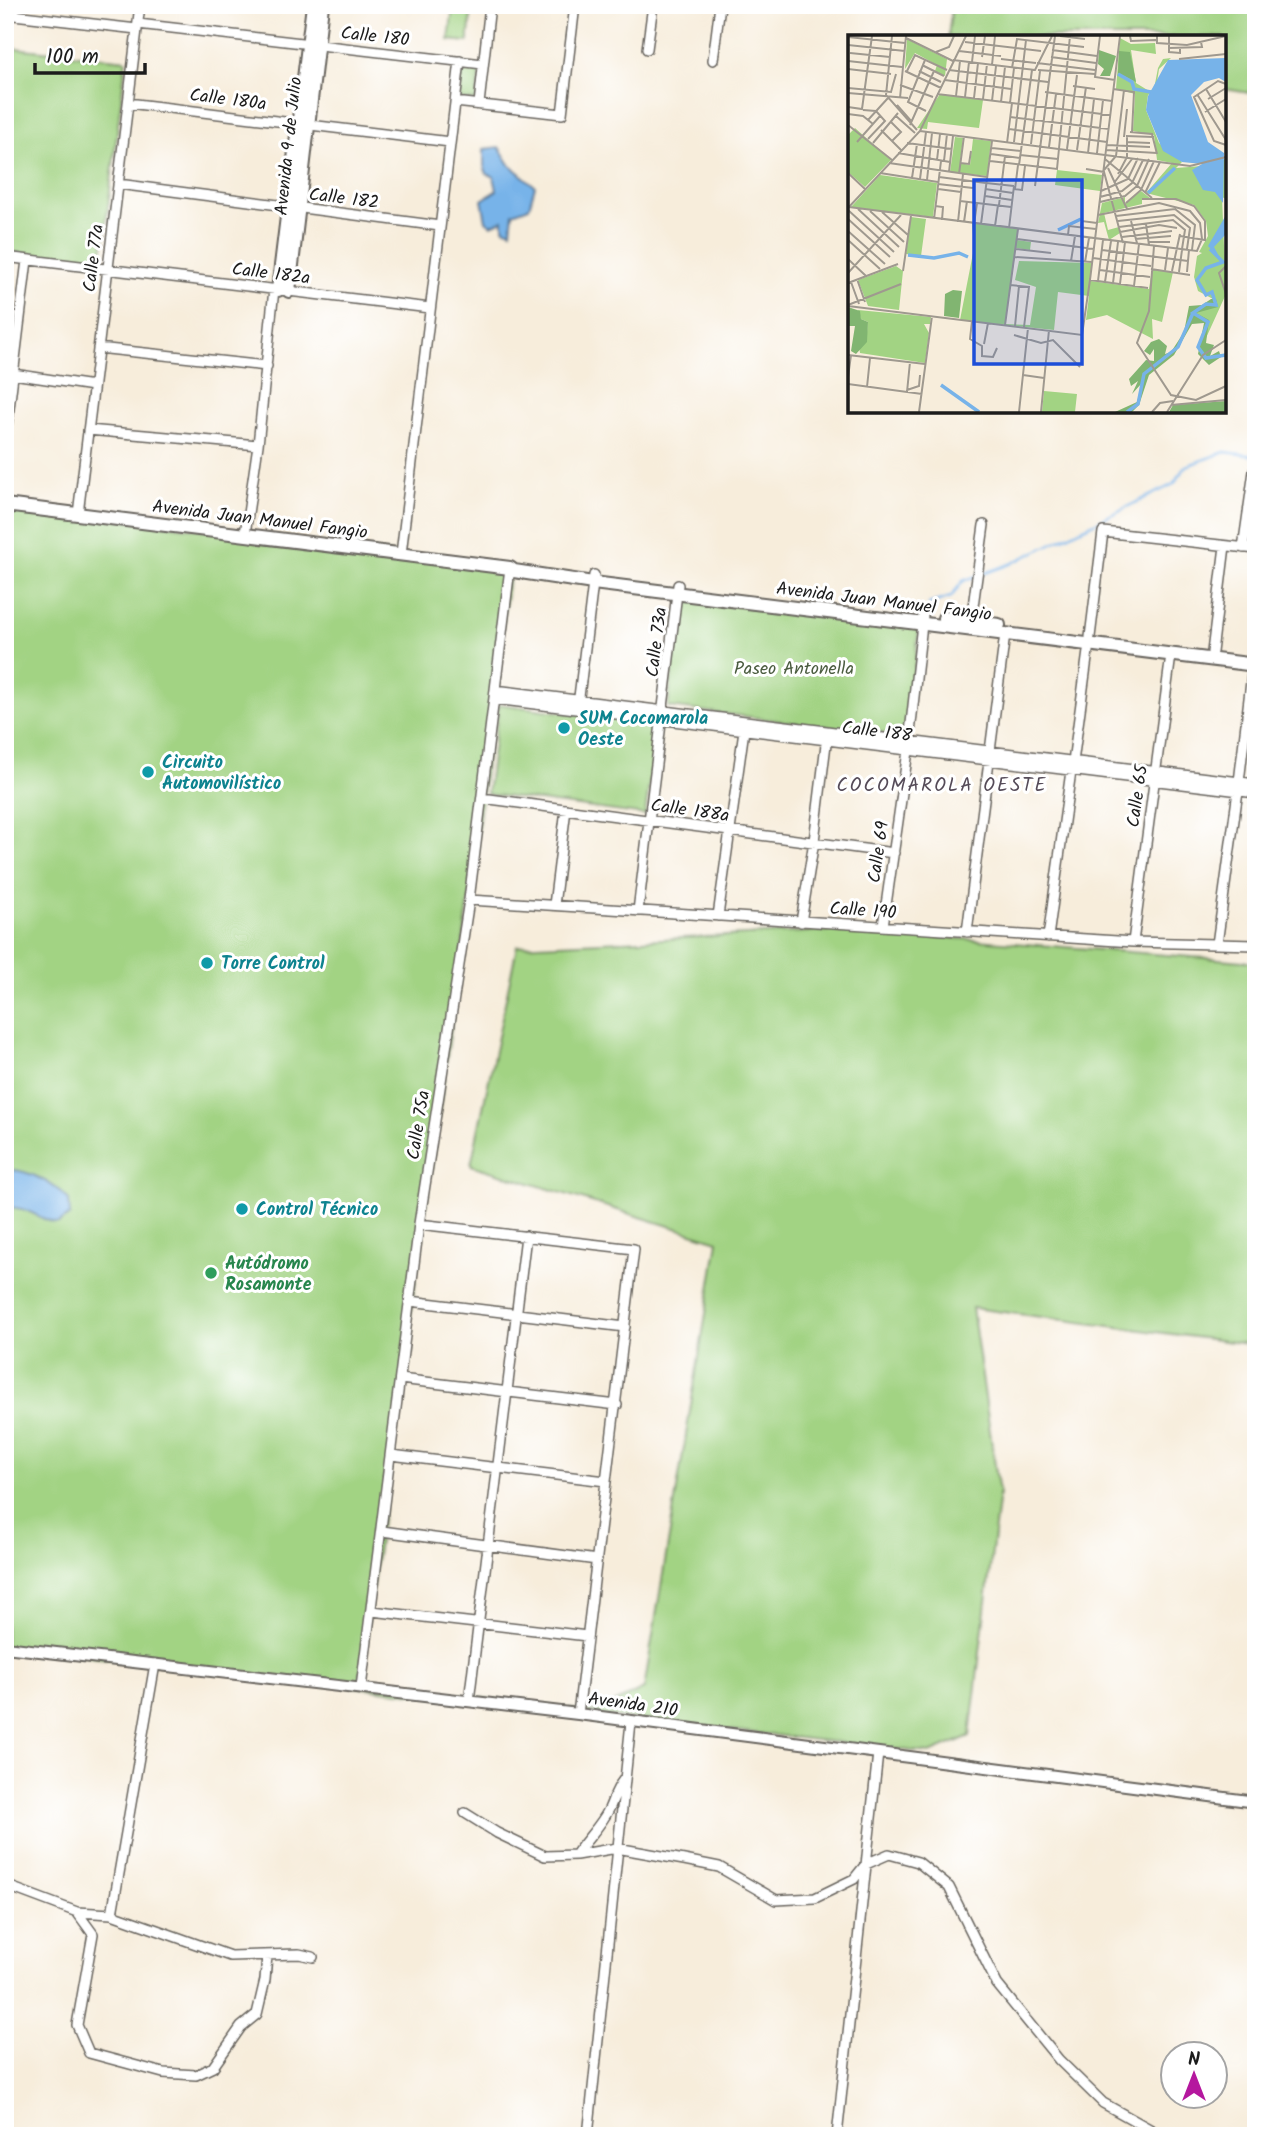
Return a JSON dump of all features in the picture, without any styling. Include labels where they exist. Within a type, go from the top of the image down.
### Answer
[{"type":"main road","name":"Avenida 9 de Julio","points":[[281,290],[304,124],[313,5]]},
{"type":"main road","name":"Avenida 9 de Julio","points":[[312,44],[322,5]]},
{"type":"main road","name":"Avenida Juan Manuel Fangio","points":[[5,505],[510,568],[514,565],[594,579],[923,620],[1004,634],[1212,652],[1255,662]]},
{"type":"main road","name":"Avenida Juan Manuel Fangio","points":[[923,620],[971,621],[1171,655],[1255,662]]},
{"type":"street","name":"Calle 77a","points":[[78,514],[140,5]]},
{"type":"street","points":[[479,104],[490,5]]},
{"type":"street","points":[[455,102],[562,114],[575,5]]},
{"type":"street","points":[[648,50],[653,5]]},
{"type":"street","points":[[713,60],[720,5]]},
{"type":"street","name":"Calle 180","points":[[5,14],[312,44],[483,64]]},
{"type":"street","points":[[401,554],[460,61]]},
{"type":"street","name":"Calle 180a","points":[[128,103],[450,142]]},
{"type":"street","name":"Calle 182","points":[[118,184],[440,226]]},
{"type":"street","points":[[5,257],[107,269]]},
{"type":"street","points":[[5,442],[27,260]]},
{"type":"street","name":"Calle 182a","points":[[107,269],[430,308]]},
{"type":"street","points":[[245,534],[267,366],[281,290]]},
{"type":"street","points":[[5,337],[18,338]]},
{"type":"street","points":[[98,348],[267,366]]},
{"type":"street","points":[[13,374],[93,386]]},
{"type":"street","points":[[88,430],[258,445]]},
{"type":"street","points":[[1243,548],[1255,471]]},
{"type":"street","points":[[971,621],[984,525]]},
{"type":"street","points":[[1048,937],[1103,532],[1256,549]]},
{"type":"street","points":[[1212,652],[1225,546]]},
{"type":"street","name":"Calle 75a","points":[[361,1688],[419,1224],[469,900],[510,568]]},
{"type":"street","points":[[578,704],[594,579]]},
{"type":"street","name":"Calle 73a","points":[[638,911],[678,589]]},
{"type":"street","name":"Calle 69","points":[[883,926],[909,746],[923,620]]},
{"type":"street","points":[[967,932],[1004,634]]},
{"type":"street","name":"Calle 65","points":[[1133,943],[1171,655]]},
{"type":"street","points":[[1217,944],[1255,662]]},
{"type":"street","name":"Calle 188","points":[[495,694],[1239,787],[1256,793]]},
{"type":"street","name":"Calle 188","points":[[663,715],[744,730],[827,736]]},
{"type":"street","points":[[719,916],[744,730]]},
{"type":"street","points":[[801,922],[827,736]]},
{"type":"street","name":"Calle 188","points":[[1239,787],[1256,785]]},
{"type":"street","name":"Calle 188a","points":[[482,798],[894,853]]},
{"type":"street","points":[[554,905],[566,809]]},
{"type":"street","name":"Calle 190","points":[[469,900],[1133,943],[1256,945]]},
{"type":"street","points":[[419,1224],[634,1249],[578,1714]]},
{"type":"street","points":[[470,1701],[526,1236]]},
{"type":"street","points":[[410,1301],[625,1327]]},
{"type":"street","points":[[400,1379],[617,1405]]},
{"type":"street","points":[[390,1455],[606,1481]]},
{"type":"street","points":[[382,1531],[597,1560]]},
{"type":"street","points":[[372,1611],[587,1636]]},
{"type":"street","name":"Avenida 210","points":[[5,1647],[578,1714],[1256,1802]]},
{"type":"street","points":[[112,1914],[155,1664]]},
{"type":"street","points":[[588,2136],[631,1722]]},
{"type":"street","points":[[837,2136],[878,1753]]},
{"type":"street","points":[[576,1855],[609,1809],[614,1792],[625,1777]]},
{"type":"street","points":[[465,1813],[497,1833],[545,1856],[576,1855],[617,1848],[719,1867],[776,1900],[815,1898],[854,1879],[866,1864],[889,1854],[918,1862],[948,1887],[997,1984],[1059,2060],[1103,2103],[1163,2136]]},
{"type":"street","points":[[5,1885],[77,1912],[112,1914],[230,1956],[299,1954],[313,1957]]},
{"type":"street","points":[[77,1912],[93,1934],[77,2025],[89,2053],[163,2073],[196,2075],[213,2067],[240,2027],[257,2014],[268,1955]]},
{"type":"green space","points":[[952,5],[1256,5],[1256,94],[1226,89],[1226,35],[948,35]]},
{"type":"green space","points":[[453,6],[472,8],[468,42],[449,40]]},
{"type":"green space","points":[[5,47],[126,60],[101,264],[5,251]]},
{"type":"green space","points":[[462,66],[480,68],[476,101],[459,99]]},
{"type":"green space","name":"Autódromo Rosamonte","points":[[5,505],[510,568],[469,900],[360,1676],[362,1688],[5,1647]]},
{"type":"green space","name":"Paseo Antonella","points":[[681,599],[919,629],[906,736],[668,707]]},
{"type":"green space","points":[[499,704],[657,725],[645,815],[487,794]]},
{"type":"green space","points":[[849,930],[1256,962],[1256,1345],[972,1308],[999,1493],[970,1736],[930,1753],[363,1688],[392,1687],[595,1712],[644,1689],[718,1241],[471,1165],[517,946]]},
{"type":"water","points":[[499,147],[511,166],[535,186],[529,207],[513,213],[511,231],[503,228],[503,220],[491,225],[486,221],[482,200],[497,190],[494,177],[487,174],[484,166],[484,149]]},
{"type":"water","points":[[5,1171],[35,1176],[58,1189],[69,1200],[70,1215],[55,1223],[25,1210],[5,1208]]},
{"type":"waterway","points":[[929,604],[951,597],[963,581],[1010,564],[1174,484],[1186,466],[1225,452],[1256,456]]},
{"type":"place","name":"SUM Cocomarola Oeste","points":[[564,728]]},
{"type":"place","name":"Circuito Automovilístico","points":[[148,772]]},
{"type":"place","name":"Torre Control","points":[[207,963]]},
{"type":"place","name":"Control Técnico","points":[[242,1209]]},
{"type":"place","name":"Autódromo Rosamonte","points":[[211,1273]]},
{"type":"district","name":"COCOMAROLA OESTE","points":[[942,784]]}]
